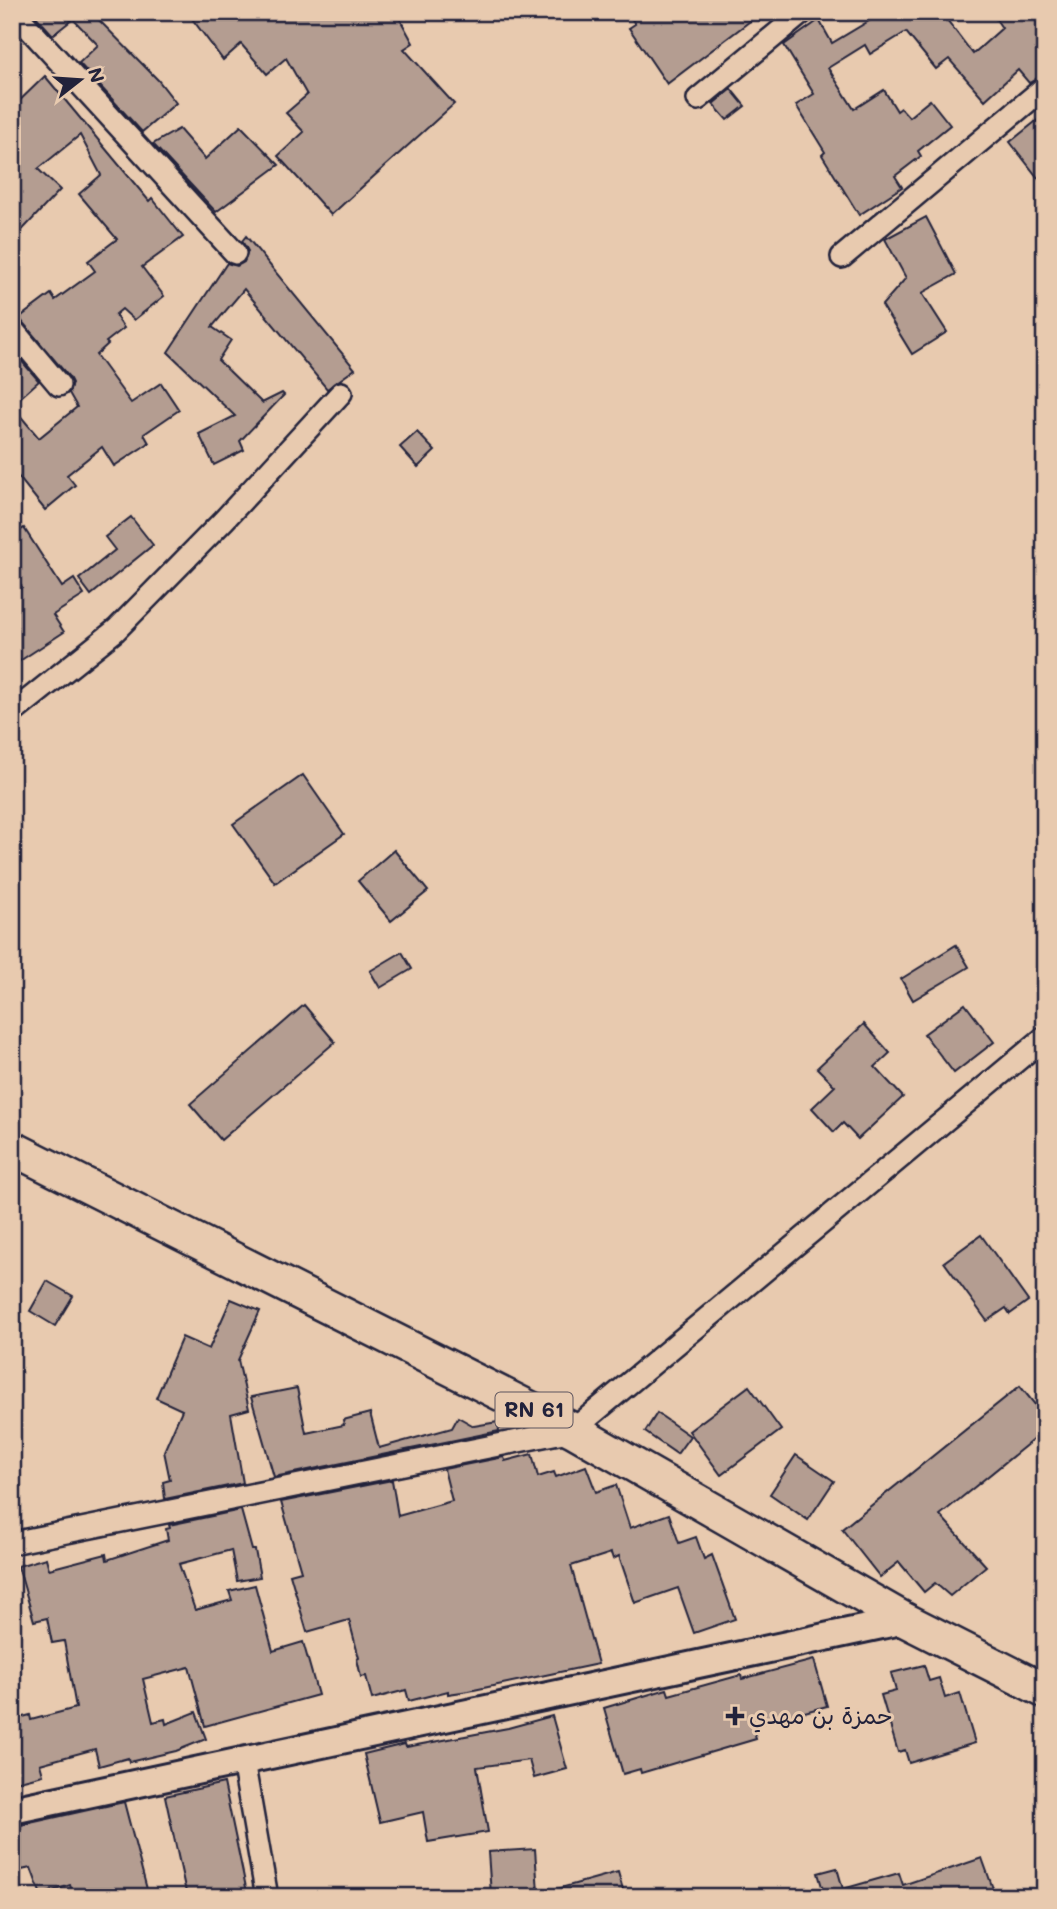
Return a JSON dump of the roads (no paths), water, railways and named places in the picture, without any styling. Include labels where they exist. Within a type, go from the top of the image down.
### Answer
[{"type":"main road","name":"RN 61","points":[[12,1148],[573,1430],[905,1620],[1045,1692]]},
{"type":"street","points":[[14,12],[235,253]]},
{"type":"street","points":[[698,99],[803,12]]},
{"type":"street","points":[[842,257],[1045,87]]},
{"type":"street","points":[[12,329],[59,385]]},
{"type":"street","points":[[12,713],[116,630],[224,520],[341,393]]},
{"type":"street","points":[[12,1543],[573,1430],[1045,1037]]},
{"type":"street","points":[[12,1810],[905,1620]]},
{"type":"street","points":[[243,1761],[267,1897]]},
{"type":"place","name":"حمزة بن مهدي","points":[[735,1716]]}]
